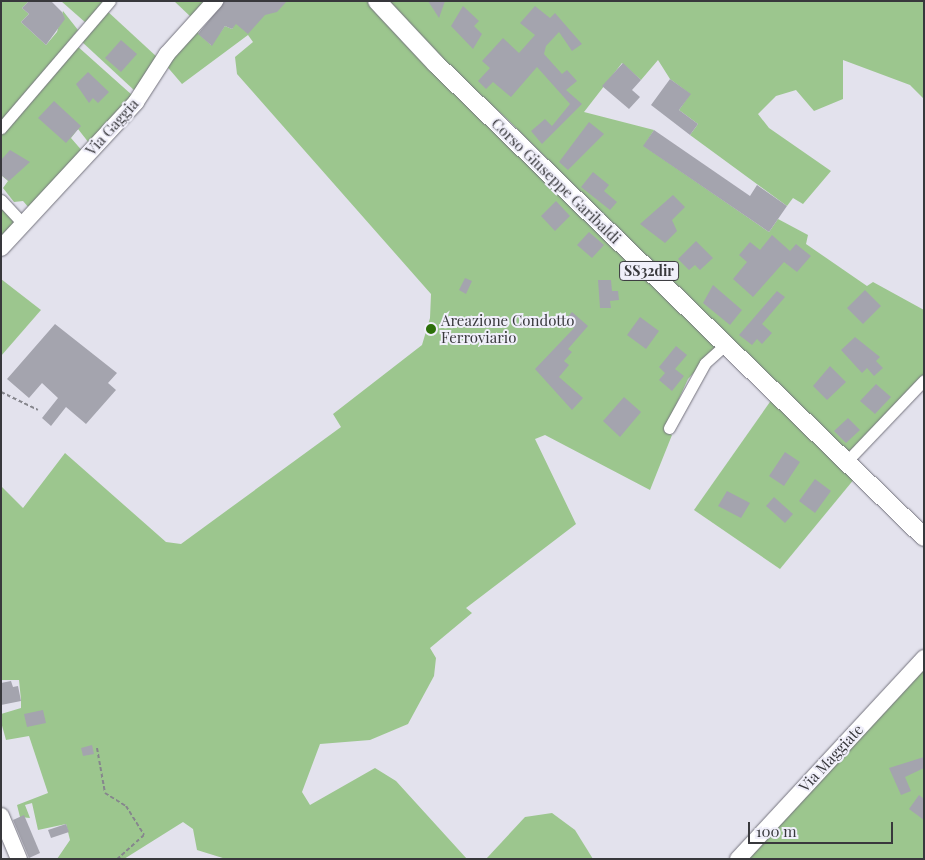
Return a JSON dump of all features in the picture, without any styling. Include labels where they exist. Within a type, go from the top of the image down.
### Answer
[{"type":"main road","name":"Corso Giuseppe Garibaldi","points":[[377,1],[435,63],[924,537]]},
{"type":"street","points":[[1,128],[110,1]]},
{"type":"street","name":"Via Gaggia","points":[[1,248],[136,102],[167,54],[215,1]]},
{"type":"street","points":[[1,200],[23,224]]},
{"type":"street","points":[[669,428],[705,363],[725,345]]},
{"type":"street","points":[[846,462],[924,380]]},
{"type":"street","name":"Via Maggiate","points":[[738,859],[924,658]]},
{"type":"street","points":[[1,816],[19,859]]},
{"type":"path","points":[[1,392],[38,410]]},
{"type":"path","points":[[97,748],[105,793],[126,806],[144,835],[117,859]]},
{"type":"green space","points":[[1,1],[29,1],[22,8],[29,14],[21,22],[46,45],[57,32],[63,11],[78,30],[1,123]]},
{"type":"green space","points":[[61,1],[106,1],[86,23]]},
{"type":"green space","points":[[174,1],[208,1],[192,18]]},
{"type":"green space","points":[[248,1],[367,1],[718,347],[688,379],[664,431],[672,435],[650,490],[545,435],[535,439],[576,524],[466,608],[472,613],[430,648],[436,658],[434,676],[408,724],[370,740],[320,744],[302,792],[310,805],[375,768],[396,781],[467,859],[226,859],[197,850],[193,829],[183,822],[124,859],[57,859],[70,840],[66,824],[38,830],[32,803],[25,805],[30,818],[20,817],[17,805],[48,793],[29,736],[6,740],[1,722],[1,714],[21,708],[21,700],[19,680],[1,680],[1,486],[23,508],[65,453],[166,542],[181,544],[341,427],[333,414],[422,345],[430,318],[431,294],[237,74],[235,57],[253,42],[248,35],[182,84],[164,63],[213,9],[198,33],[211,45],[225,26],[232,29]]},
{"type":"green space","points":[[386,1],[924,1],[924,99],[910,85],[843,60],[843,99],[814,111],[796,90],[776,96],[758,114],[769,128],[831,171],[803,204],[793,198],[787,206],[690,135],[698,124],[679,110],[690,94],[670,79],[658,60],[641,80],[622,63],[584,112],[654,130],[644,146],[769,232],[778,219],[808,235],[806,244],[867,286],[873,282],[924,310],[924,374],[846,455],[507,119],[414,34]]},
{"type":"green space","points":[[106,10],[157,57],[135,91],[81,41]]},
{"type":"green space","points":[[76,45],[132,95],[89,143],[78,129],[71,138],[84,153],[30,209],[23,201],[14,202],[3,188],[8,181],[1,175],[1,133]]},
{"type":"green space","points":[[1,208],[16,224],[1,240]]},
{"type":"green space","points":[[1,279],[41,310],[1,356]]},
{"type":"green space","points":[[772,399],[855,478],[780,569],[694,510]]},
{"type":"green space","points":[[924,667],[924,859],[746,859]]},
{"type":"green space","points":[[552,813],[575,830],[593,859],[486,859],[525,817]]},
{"type":"building","points":[[29,1],[51,1],[62,12],[65,19],[46,45],[21,22],[29,14],[22,8]]},
{"type":"building","points":[[225,1],[287,1],[277,12],[265,15],[248,34],[236,24],[232,29],[225,26],[212,46],[198,34]]},
{"type":"building","points":[[428,1],[445,1],[439,18]]},
{"type":"building","points":[[463,6],[479,21],[474,26],[482,34],[473,49],[451,26]]},
{"type":"building","points":[[535,6],[550,18],[555,13],[582,44],[572,51],[559,32],[546,46],[544,54],[562,74],[567,70],[577,81],[566,90],[582,104],[542,144],[531,131],[545,119],[552,126],[570,104],[537,67],[511,97],[493,82],[486,89],[478,81],[490,68],[482,61],[503,38],[519,53],[535,35],[520,23]]},
{"type":"building","points":[[121,40],[137,54],[121,72],[105,58]]},
{"type":"building","points":[[623,63],[641,80],[632,90],[640,97],[629,109],[602,86]]},
{"type":"building","points":[[88,72],[109,92],[98,103],[93,98],[89,103],[76,84]]},
{"type":"building","points":[[670,79],[691,94],[679,110],[698,124],[690,135],[651,105]]},
{"type":"building","points":[[54,101],[81,126],[66,143],[38,118]]},
{"type":"building","points":[[589,122],[604,134],[568,170],[559,162]]},
{"type":"building","points":[[654,130],[750,196],[757,185],[787,206],[769,232],[643,146]]},
{"type":"building","points":[[10,150],[30,162],[9,181],[1,175],[1,160]]},
{"type":"building","points":[[593,172],[609,185],[604,191],[617,202],[610,210],[581,187]]},
{"type":"building","points":[[673,195],[685,207],[672,220],[677,231],[665,243],[640,224]]},
{"type":"building","points":[[556,201],[570,216],[555,231],[541,216]]},
{"type":"building","points":[[589,232],[604,245],[592,258],[577,245]]},
{"type":"building","points":[[772,235],[790,251],[796,244],[811,256],[797,272],[784,262],[753,297],[733,279],[747,262],[739,255],[750,242],[760,250]]},
{"type":"building","points":[[696,241],[713,258],[700,270],[695,265],[689,270],[678,259]]},
{"type":"building","points":[[465,278],[472,281],[466,294],[459,290]]},
{"type":"building","points":[[598,280],[611,280],[612,291],[618,291],[619,300],[610,301],[611,308],[600,308]]},
{"type":"building","points":[[713,285],[742,310],[730,325],[703,303]]},
{"type":"building","points":[[865,290],[881,306],[863,324],[847,308]]},
{"type":"building","points":[[777,291],[785,297],[762,324],[772,333],[762,344],[757,339],[752,345],[739,335]]},
{"type":"building","points":[[572,312],[588,326],[568,349],[572,352],[564,361],[569,365],[559,377],[583,398],[572,410],[535,369],[574,328],[565,320]]},
{"type":"building","points":[[640,317],[659,331],[646,349],[627,335]]},
{"type":"building","points":[[55,324],[117,373],[108,383],[116,390],[86,424],[66,407],[51,426],[42,418],[58,398],[42,383],[29,398],[7,379]]},
{"type":"building","points":[[855,337],[880,357],[876,361],[883,368],[874,376],[867,368],[862,373],[841,350]]},
{"type":"building","points":[[676,346],[687,355],[675,369],[684,376],[672,391],[659,380],[665,373],[659,367]]},
{"type":"building","points":[[830,366],[846,382],[827,400],[813,386]]},
{"type":"building","points":[[876,384],[891,397],[875,414],[860,401]]},
{"type":"building","points":[[624,397],[641,412],[620,437],[603,421]]},
{"type":"building","points":[[848,418],[860,430],[846,443],[834,431]]},
{"type":"building","points":[[785,452],[800,462],[784,486],[769,476]]},
{"type":"building","points":[[815,479],[831,491],[815,513],[799,501]]},
{"type":"building","points":[[727,491],[750,503],[741,518],[718,506]]},
{"type":"building","points":[[774,497],[793,514],[785,523],[766,506]]},
{"type":"building","points":[[11,681],[13,687],[18,686],[21,701],[1,705],[1,683]]},
{"type":"building","points":[[43,710],[46,723],[27,727],[24,714]]},
{"type":"building","points":[[92,745],[94,754],[83,756],[81,748]]},
{"type":"building","points":[[924,757],[924,768],[905,777],[911,791],[901,795],[889,768]]},
{"type":"building","points":[[919,795],[924,799],[924,820],[909,809]]},
{"type":"building","points":[[24,815],[40,853],[29,858],[13,820]]},
{"type":"building","points":[[66,824],[69,832],[51,838],[48,830]]},
{"type":"place","name":"Areazione Condotto Ferroviario","points":[[431,329]]}]
